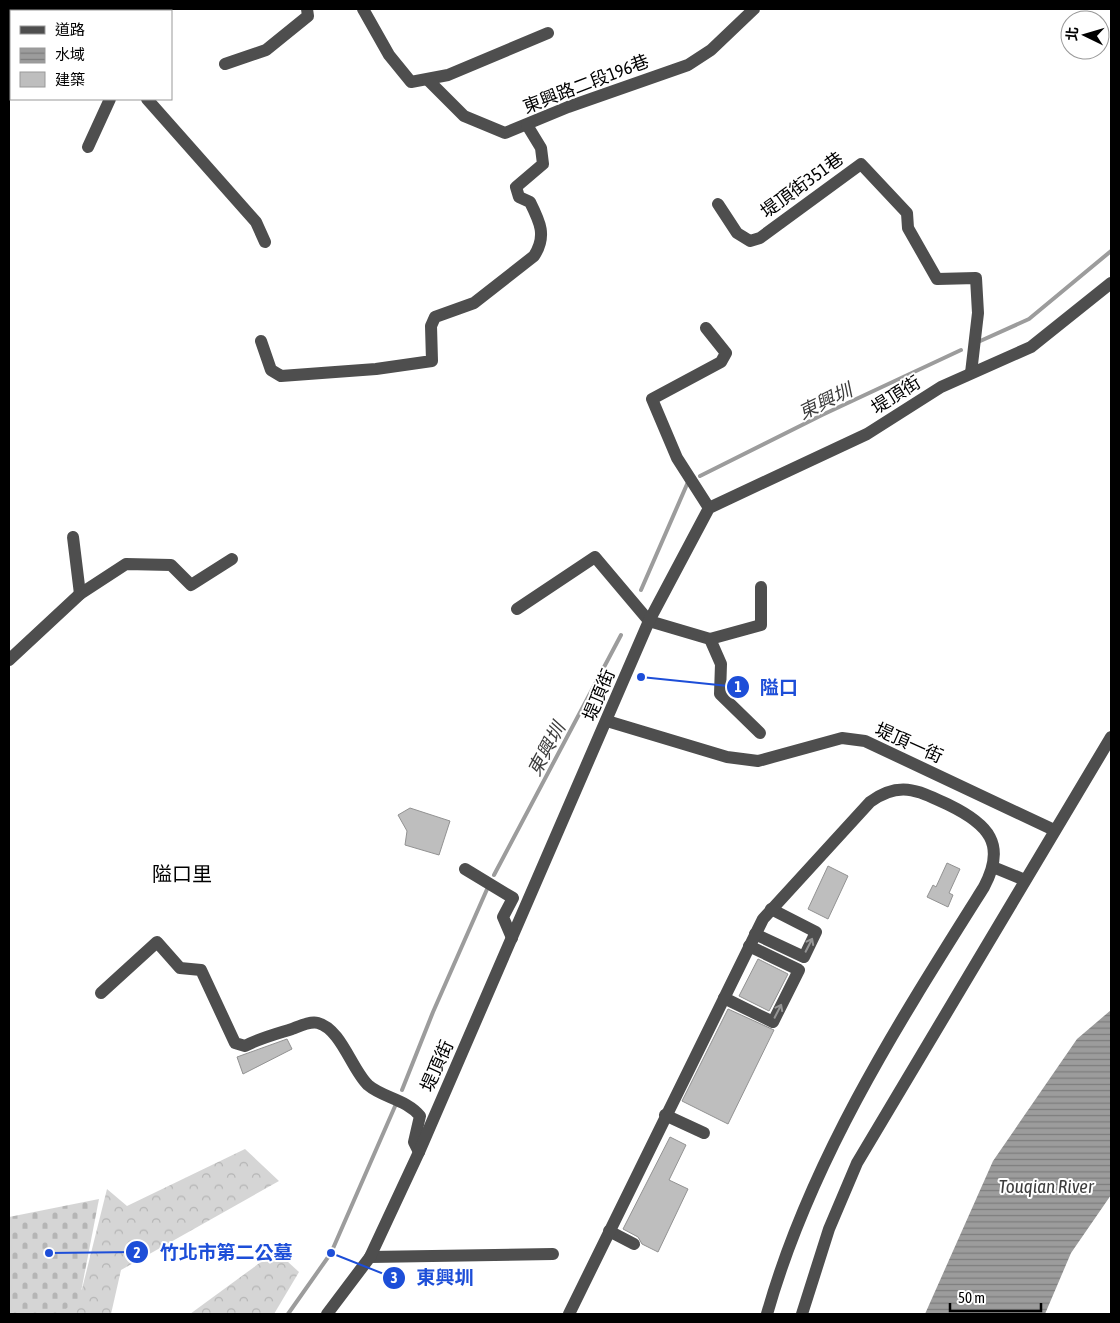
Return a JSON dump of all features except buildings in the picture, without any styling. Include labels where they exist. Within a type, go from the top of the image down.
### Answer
[{"type":"street","points":[[225,64],[266,50],[308,16],[307,9]]},
{"type":"street","points":[[364,9],[389,55],[411,82],[448,75],[548,33]]},
{"type":"street","name":"東興路二段196巷","points":[[428,80],[464,116],[505,133],[568,107],[688,65],[711,50],[754,9]]},
{"type":"street","points":[[88,148],[110,100]]},
{"type":"street","points":[[148,100],[256,222],[265,242]]},
{"type":"street","points":[[261,341],[271,370],[280,376],[432,362],[431,326],[435,317],[474,303],[534,256],[541,245],[540,224],[530,202],[519,197],[516,187],[543,164],[541,148],[527,125]]},
{"type":"street","name":"堤頂街351巷","points":[[718,204],[737,233],[750,242],[760,238],[861,164],[907,213],[908,228],[937,279],[976,278],[978,313],[971,373]]},
{"type":"street","name":"堤頂街","points":[[327,1314],[370,1257],[512,938],[649,621],[709,508],[867,434],[941,387],[1031,347],[1111,283]]},
{"type":"street","points":[[706,328],[726,353],[721,362],[652,399],[676,458],[709,508]]},
{"type":"street","points":[[73,537],[80,594]]},
{"type":"street","points":[[517,609],[595,557],[649,621],[710,639],[761,625],[761,587]]},
{"type":"street","points":[[9,660],[80,594],[126,564],[132,562],[171,565],[191,585],[232,559]]},
{"type":"street","points":[[710,639],[721,664],[720,694],[760,733]]},
{"type":"street","name":"堤頂一街","points":[[607,721],[727,757],[758,760],[842,738],[865,742],[1054,830]]},
{"type":"street","points":[[802,1314],[828,1229],[857,1163],[1111,737]]},
{"type":"street","points":[[569,1314],[749,946],[771,909],[870,802],[888,791],[915,790],[968,814],[980,822],[987,831],[991,842],[993,867],[984,887],[908,1008],[853,1105],[798,1221],[782,1262],[768,1314]]},
{"type":"street","points":[[993,867],[1025,880]]},
{"type":"street","points":[[465,868],[513,898],[503,917],[512,938]]},
{"type":"street","points":[[756,934],[804,957],[816,932],[771,909]]},
{"type":"street","points":[[101,993],[157,942],[180,968],[201,970],[234,1043],[245,1046],[257,1040],[307,1024],[316,1023],[324,1026],[337,1038],[368,1085],[415,1109],[420,1116],[414,1142],[418,1152]]},
{"type":"street","points":[[724,998],[773,1022],[799,970],[749,946]]},
{"type":"street","points":[[665,1115],[704,1133]]},
{"type":"street","points":[[609,1231],[634,1244]]},
{"type":"street","points":[[370,1257],[553,1254]]},
{"type":"green space","points":[[245,1149],[279,1181],[121,1270],[111,1314],[53,1314],[82,1289],[107,1189],[127,1206]]},
{"type":"green space","points":[[99,1199],[80,1297],[60,1314],[9,1314],[9,1217]]},
{"type":"green space","points":[[276,1251],[299,1272],[274,1314],[190,1314]]},
{"type":"water","name":"Touqian River","points":[[1111,1010],[1111,1195],[1071,1253],[1045,1314],[925,1314],[993,1161],[1077,1039]]},
{"type":"waterway","name":"東興圳","points":[[978,342],[1029,319],[1111,251]]},
{"type":"waterway","name":"東興圳","points":[[700,476],[822,415],[961,350]]},
{"type":"waterway","name":"東興圳","points":[[641,590],[688,482]]},
{"type":"waterway","name":"東興圳","points":[[494,875],[621,635]]},
{"type":"waterway","name":"東興圳","points":[[402,1090],[433,1012],[488,887]]},
{"type":"waterway","name":"東興圳","points":[[288,1314],[331,1253],[396,1104]]},
{"type":"place","name":"隘口","points":[[641,677]]},
{"type":"place","name":"竹北市第二公墓","points":[[49,1253]]},
{"type":"place","name":"東興圳","points":[[331,1253]]},
{"type":"district","name":"隘口里","points":[[182,874]]}]
